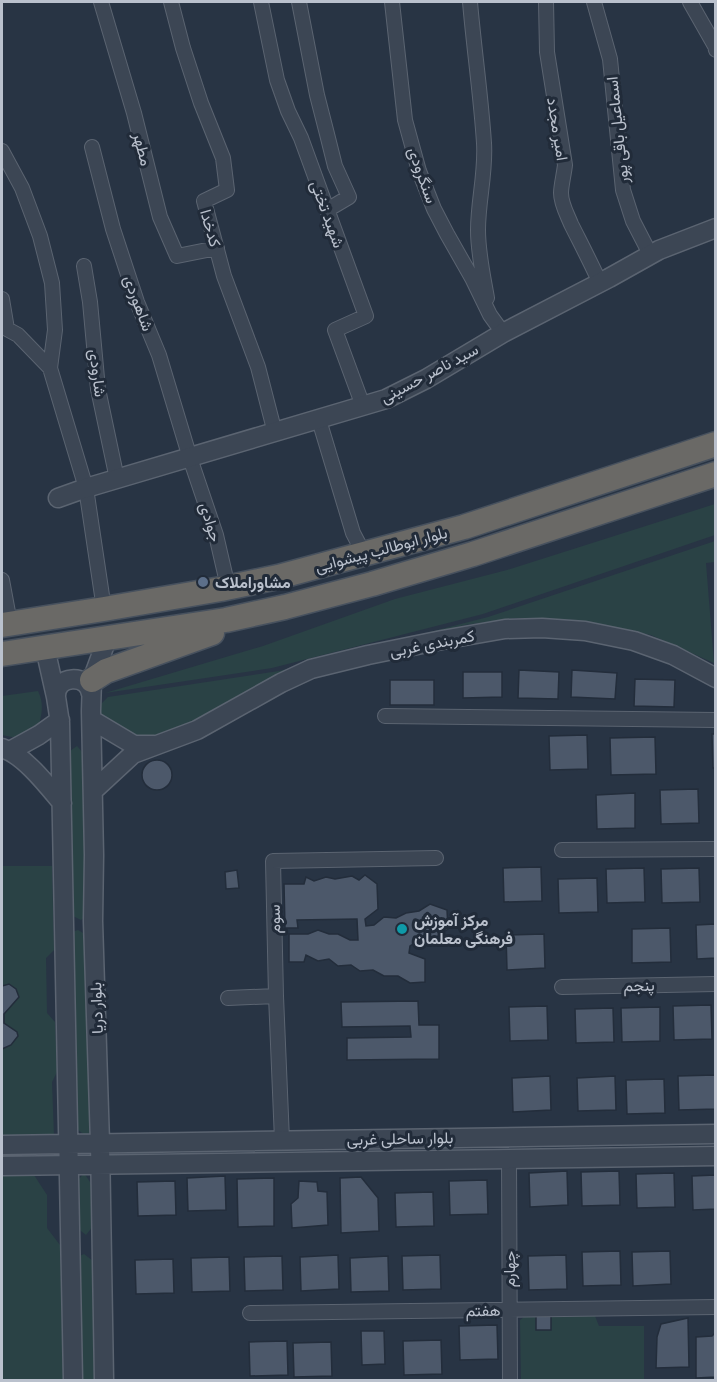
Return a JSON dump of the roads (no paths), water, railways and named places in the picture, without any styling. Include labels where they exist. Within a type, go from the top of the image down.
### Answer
[{"type":"highway","name":"بلوار ابوطالب پیشوایی","points":[[6,624],[104,609],[278,577],[464,527],[716,444]]},
{"type":"highway","name":"بلوار ابوطالب پیشوایی","points":[[2,654],[226,620],[292,605],[473,554],[716,474]]},
{"type":"highway","points":[[92,687],[106,670],[292,605]]},
{"type":"street","name":"مطهر","points":[[101,2],[134,113],[160,217],[177,256],[217,248]]},
{"type":"street","name":"کدخدا","points":[[171,2],[201,103],[223,158],[227,190],[204,201],[224,276],[258,367],[275,433]]},
{"type":"street","name":"شهید تختی","points":[[261,2],[277,80],[301,138],[366,316],[335,330],[363,406]]},
{"type":"street","points":[[299,2],[317,96],[335,166],[350,196],[327,210]]},
{"type":"street","name":"سنگرودی","points":[[392,2],[405,120],[419,171],[434,209],[490,315],[503,333]]},
{"type":"street","points":[[470,2],[484,145],[478,229],[479,251],[490,315]]},
{"type":"street","name":"امیر مجدد","points":[[546,2],[547,52],[565,165],[561,192],[563,205],[600,283]]},
{"type":"street","name":"اسماعیل باقی پور","points":[[594,2],[610,59],[623,190],[633,221],[650,254]]},
{"type":"street","points":[[690,2],[716,50]]},
{"type":"street","name":"شاهوردی","points":[[92,147],[113,229],[137,302],[159,355],[190,458]]},
{"type":"street","points":[[2,151],[22,188],[40,236],[52,283],[55,330],[50,368],[86,488],[104,609]]},
{"type":"street","name":"سید ناصر حسینی","points":[[57,498],[386,399],[650,254],[716,228]]},
{"type":"street","name":"شارودی","points":[[84,266],[90,302],[98,389],[117,479]]},
{"type":"street","points":[[2,299],[7,329],[18,335],[50,368]]},
{"type":"street","points":[[319,420],[353,533],[364,554]]},
{"type":"street","name":"جوادی","points":[[190,458],[216,535],[228,587]]},
{"type":"street","points":[[2,580],[6,624]]},
{"type":"street","name":"کمربندی غربی","points":[[93,790],[133,754],[197,730],[281,683],[311,669],[368,655],[505,629],[542,628],[585,631],[634,641],[673,655],[716,678]]},
{"type":"street","name":"بلوار دریا","points":[[73,1380],[70,1248],[85,1164],[93,921],[92,687],[107,639]]},
{"type":"street","name":"بلوار دریا","points":[[45,648],[60,721],[65,921],[85,1164],[102,1247],[104,1380]]},
{"type":"street","points":[[56,697],[59,686],[70,679],[87,684],[90,689],[92,687]]},
{"type":"street","points":[[385,716],[716,720]]},
{"type":"street","points":[[62,803],[42,778],[6,749],[39,735],[60,721],[63,730],[72,735],[84,733],[92,723],[134,745],[158,744]]},
{"type":"street","points":[[562,850],[716,849]]},
{"type":"street","name":"سوم","points":[[282,1140],[273,861],[436,858]]},
{"type":"street","points":[[65,921],[93,921]]},
{"type":"street","name":"پنجم","points":[[562,987],[716,984]]},
{"type":"street","points":[[228,998],[276,996]]},
{"type":"street","name":"بلوار ساحلی غربی","points":[[2,1145],[716,1134]]},
{"type":"street","points":[[282,1140],[282,1161]]},
{"type":"street","name":"بلوار ساحلی غربی","points":[[2,1166],[716,1156]]},
{"type":"street","name":"چهارم","points":[[509,1158],[510,1380]]},
{"type":"street","points":[[70,1248],[102,1247]]},
{"type":"street","name":"هفتم","points":[[250,1313],[716,1307]]},
{"type":"place","name":"مشاوراملاک","points":[[203,582]]},
{"type":"place","name":"مرکز آموزش فرهنگی معلمان","points":[[402,929]]}]
